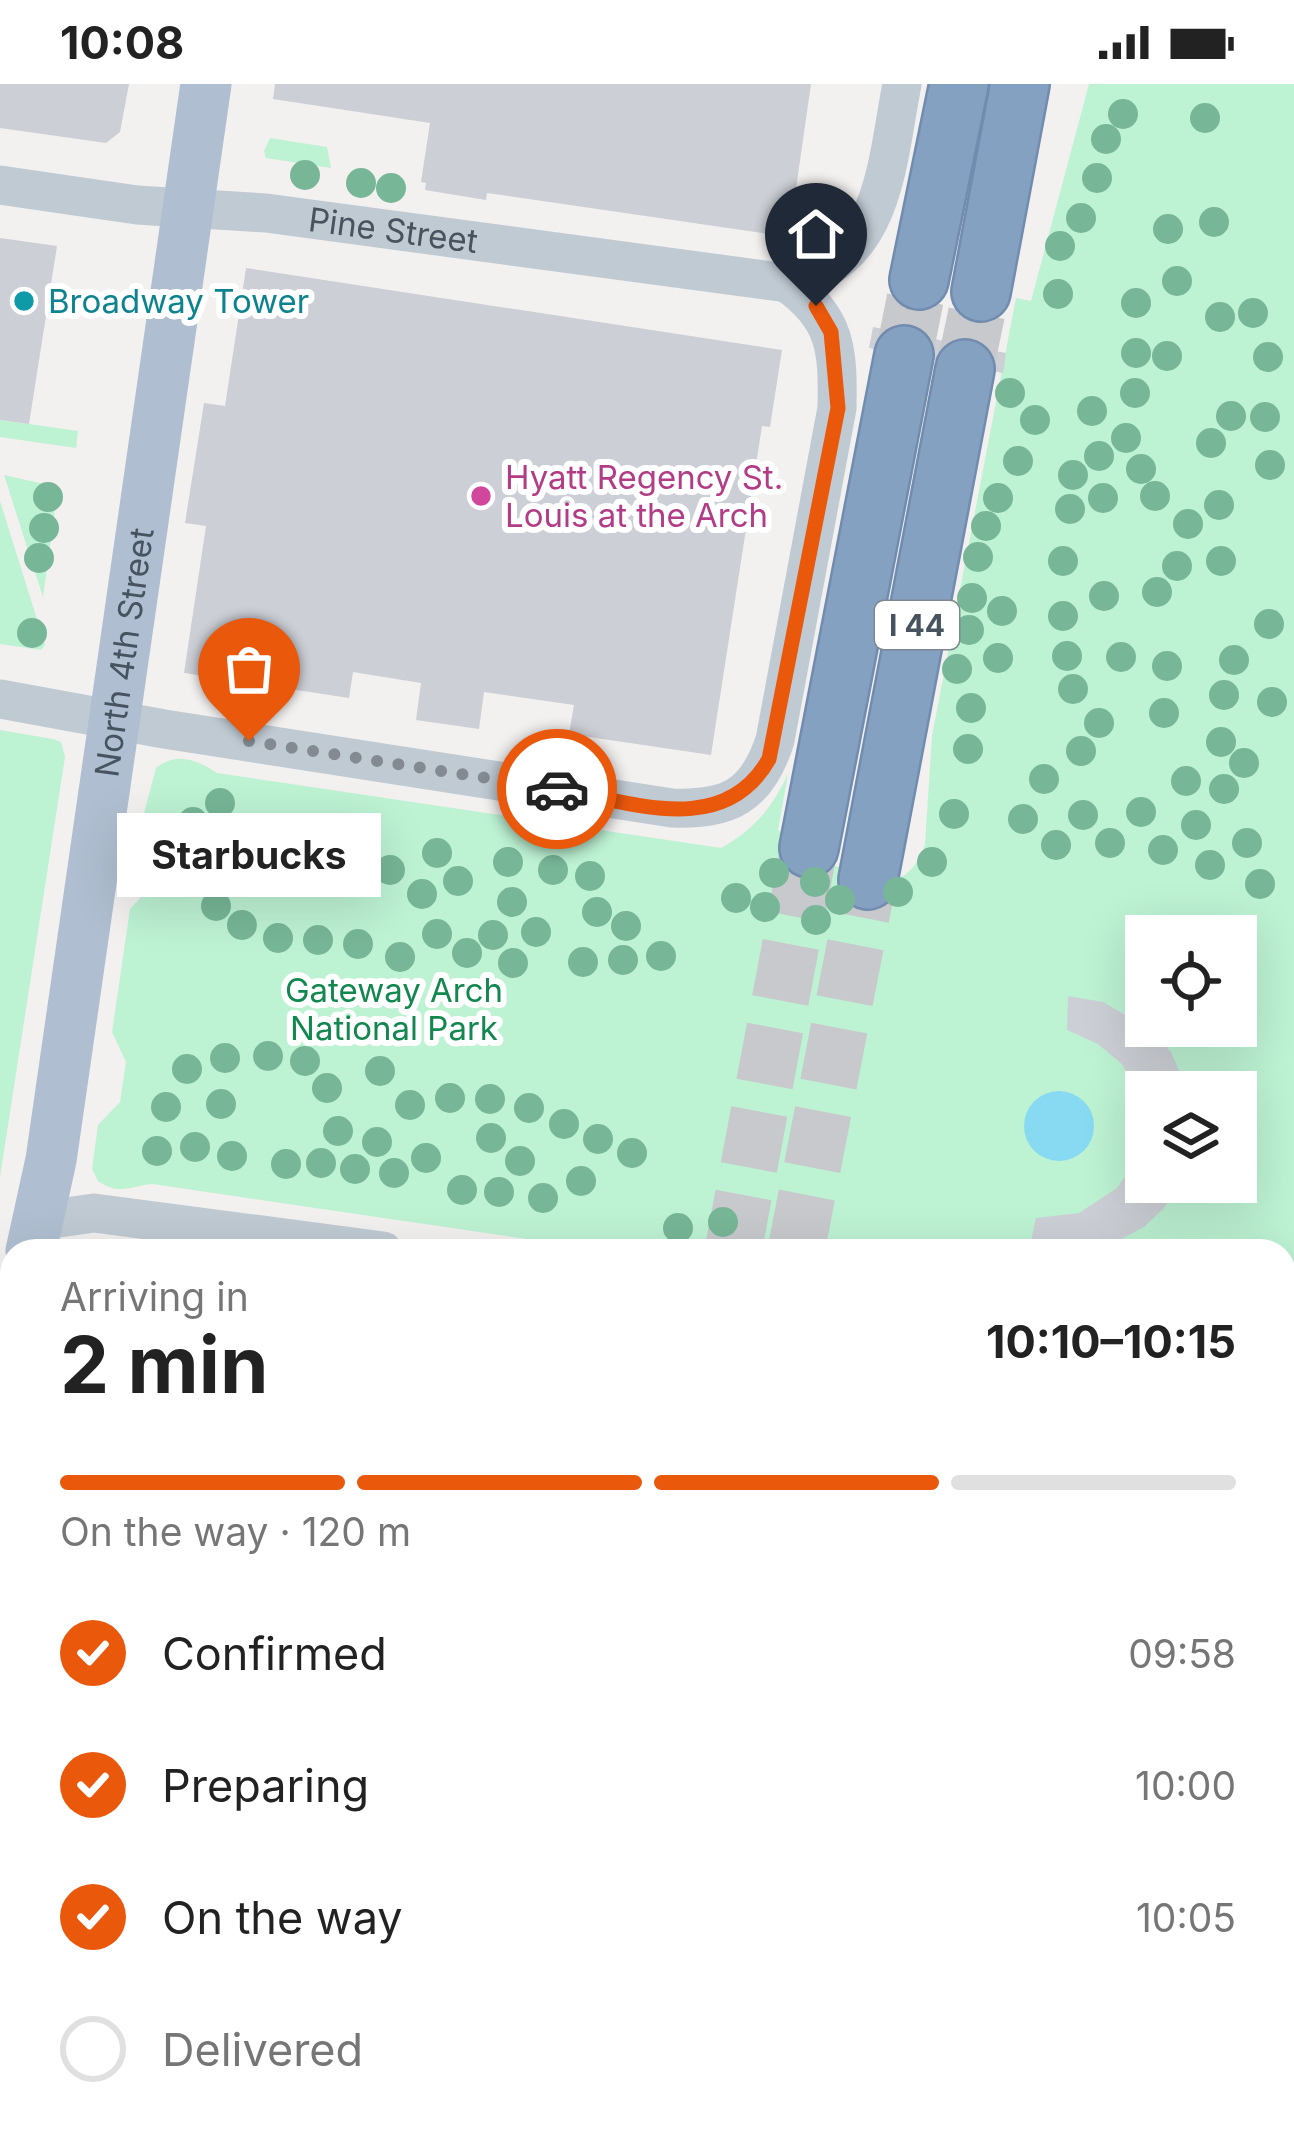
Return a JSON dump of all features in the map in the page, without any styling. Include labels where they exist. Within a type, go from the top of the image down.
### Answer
[{"type":"highway","points":[[919,280],[959,84]]},
{"type":"highway","points":[[981,292],[1019,84]]},
{"type":"highway","name":"I 44","points":[[809,848],[904,355]]},
{"type":"highway","name":"I 44","points":[[868,880],[965,369]]},
{"type":"main road","name":"North 4th Street","points":[[23,1232],[52,1160],[206,84]]},
{"type":"street","points":[[787,283],[829,270],[868,225],[881,192],[902,84]]},
{"type":"street","name":"Pine Street","points":[[0,185],[105,202],[266,213],[787,283]]},
{"type":"street","points":[[0,699],[672,808],[698,809],[729,802],[759,777],[775,740],[838,408],[831,332],[816,306],[787,283]]},
{"type":"street","points":[[23,1232],[94,1214],[289,1239]]},
{"type":"green space","name":"Gateway Arch National Park","points":[[1089,84],[1294,84],[1294,1239],[527,1239],[152,1184],[112,1188],[98,1181],[92,1169],[98,1125],[120,1102],[126,1062],[112,1032],[130,909],[152,885],[159,847],[144,813],[156,768],[164,763],[194,761],[217,773],[721,848],[761,817],[788,774],[778,830],[837,866],[879,881],[898,878],[913,867],[925,844],[932,736],[1016,298],[1031,301]]},
{"type":"green space","points":[[270,138],[327,147],[331,168],[266,158]]},
{"type":"green space","points":[[0,420],[78,431],[76,448],[0,437]]},
{"type":"green space","points":[[4,475],[58,487],[43,597]]},
{"type":"green space","points":[[0,501],[45,645],[41,650],[0,644]]},
{"type":"green space","points":[[0,730],[61,742],[65,757],[0,1177]]},
{"type":"water","points":[[1059,1091],[1084,1101],[1094,1126],[1084,1151],[1059,1161],[1034,1151],[1024,1126],[1034,1101]]},
{"type":"building","points":[[0,84],[129,84],[120,132],[106,143],[0,128]]},
{"type":"building","points":[[275,84],[811,84],[789,237],[487,193],[486,200],[425,190],[426,183],[421,182],[430,123],[273,99]]},
{"type":"building","name":"Broadway Tower","points":[[0,238],[57,246],[29,424],[0,420]]},
{"type":"building","name":"Hyatt Regency St. Louis at the Arch","points":[[246,268],[782,350],[770,427],[762,426],[711,755],[569,734],[574,705],[484,692],[479,729],[416,720],[421,683],[353,672],[349,698],[184,673],[206,526],[185,523],[204,403],[225,406]]},
{"type":"building","points":[[873,327],[1006,353],[1003,373],[869,348]]},
{"type":"building","points":[[1068,996],[1103,1002],[1125,1015],[1125,1047],[1167,1047],[1179,1071],[1126,1071],[1098,1044],[1067,1030]]},
{"type":"building","points":[[1125,1176],[1125,1203],[1167,1203],[1144,1227],[1122,1239],[1032,1239],[1036,1218],[1079,1213],[1117,1188]]},
{"type":"tunnel","points":[[904,355],[919,280]]},
{"type":"tunnel","points":[[965,369],[981,292]]},
{"type":"tunnel","points":[[735,1239],[809,848]]},
{"type":"tunnel","points":[[798,1239],[868,880]]},
{"type":"way so far","points":[[249,741],[557,789]]},
{"type":"place","name":"Broadway Tower","points":[[24,301]]},
{"type":"place","name":"Hyatt Regency St. Louis at the Arch","points":[[481,496]]},
{"type":"place","name":"Starbucks","points":[[249,741]]},
{"type":"route","points":[[557,789],[672,808],[707,808],[746,792],[769,759],[838,408],[836,354],[826,319],[816,306]]}]
